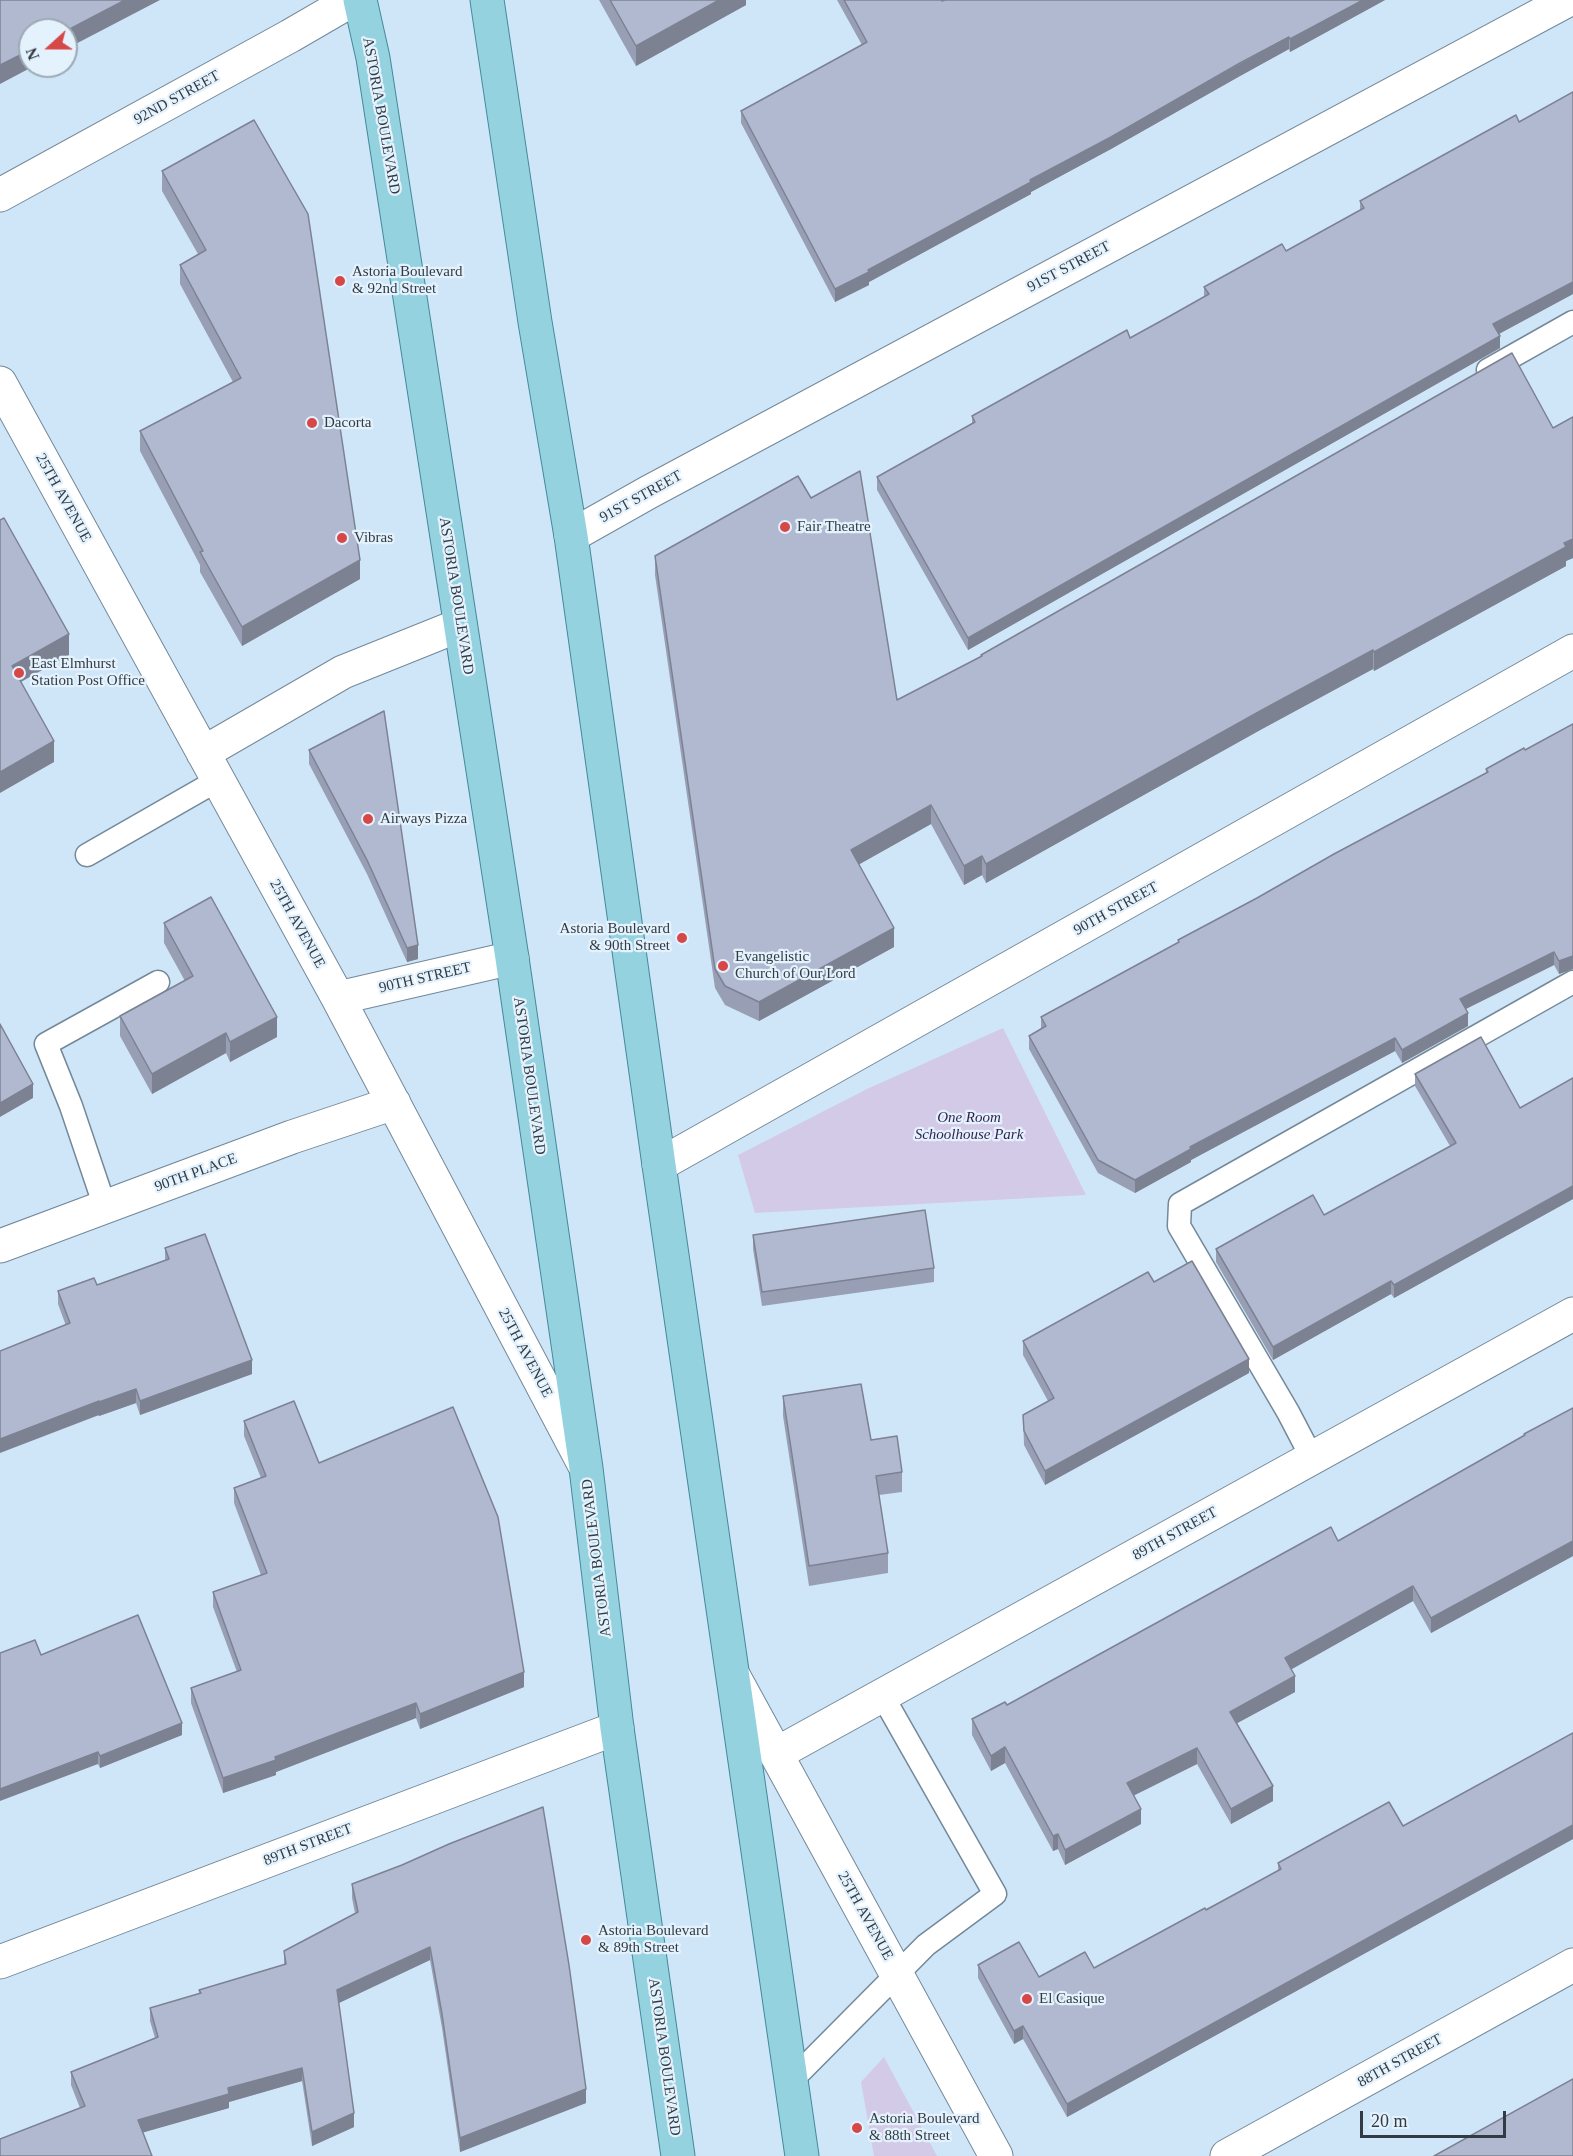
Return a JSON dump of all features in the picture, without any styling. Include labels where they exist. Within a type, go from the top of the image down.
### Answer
[{"type":"main road","name":"ASTORIA BOULEVARD","points":[[360,0],[373,58],[512,958],[586,1468],[617,1728],[678,2156]]},
{"type":"main road","points":[[486,0],[535,322],[571,536],[802,2156]]},
{"type":"street","name":"92ND STREET","points":[[0,195],[352,0]]},
{"type":"street","name":"91ST STREET","points":[[571,536],[660,486],[1568,0]]},
{"type":"street","name":"25TH AVENUE","points":[[0,383],[338,998],[586,1468]]},
{"type":"street","points":[[210,766],[343,672],[460,625]]},
{"type":"street","name":"90TH STREET","points":[[659,1165],[1573,651]]},
{"type":"street","name":"90TH STREET","points":[[338,998],[512,958]]},
{"type":"street","name":"90TH PLACE","points":[[0,1246],[292,1137],[394,1103]]},
{"type":"street","name":"89TH STREET","points":[[776,1754],[1573,1314]]},
{"type":"street","name":"25TH AVENUE","points":[[734,1677],[996,2156]]},
{"type":"street","name":"89TH STREET","points":[[0,1962],[617,1728]]},
{"type":"street","name":"88TH STREET","points":[[1227,2156],[1573,1965]]},
{"type":"lane","points":[[1470,381],[1573,322]]},
{"type":"lane","points":[[87,855],[210,766]]},
{"type":"lane","points":[[105,1207],[71,1106],[46,1044],[158,982]]},
{"type":"lane","points":[[1312,1458],[1288,1412],[1179,1226],[1180,1204],[1573,982]]},
{"type":"lane","points":[[792,2080],[926,1945],[995,1894],[882,1695]]},
{"type":"green space","name":"One Room Schoolhouse Park","points":[[1003,1028],[1086,1195],[755,1213],[738,1155],[867,1089]]},
{"type":"green space","points":[[884,2057],[937,2156],[874,2156],[861,2082]]},
{"type":"building","points":[[0,0],[125,0],[78,25],[78,18],[18,18],[18,56],[0,65]]},
{"type":"building","points":[[610,0],[719,0],[636,46]]},
{"type":"building","points":[[844,0],[1363,0],[1240,63],[1111,137],[1030,180],[1031,182],[835,289],[741,111],[867,42]]},
{"type":"building","points":[[1573,92],[1573,282],[1493,324],[1500,336],[968,638],[877,477],[975,422],[972,416],[1127,330],[1130,338],[1209,294],[1204,287],[1282,244],[1286,251],[1364,208],[1360,201],[1516,115],[1519,122]]},
{"type":"building","points":[[254,120],[308,214],[360,560],[242,627],[200,552],[203,551],[140,431],[241,378],[180,265],[206,250],[162,171]]},
{"type":"building","points":[[1512,353],[1553,428],[1573,417],[1573,539],[1564,543],[1566,547],[1374,652],[1373,650],[1262,710],[986,864],[982,856],[964,866],[931,805],[851,850],[894,928],[759,1002],[725,986],[715,969],[655,556],[798,476],[811,498],[860,471],[897,700],[982,656]]},
{"type":"building","name":"East Elmhurst Station Post Office","points":[[4,518],[69,634],[12,666],[54,741],[0,772],[0,520]]},
{"type":"building","name":"Airways Pizza","points":[[384,711],[418,945],[407,948],[367,860],[309,750]]},
{"type":"building","points":[[1573,724],[1573,956],[1559,961],[1554,952],[1460,999],[1468,1013],[1402,1050],[1395,1038],[1190,1147],[1191,1149],[1135,1180],[1098,1160],[1029,1036],[1046,1026],[1041,1017],[1334,854],[1488,772],[1486,769],[1524,748],[1525,750]]},
{"type":"building","points":[[211,897],[277,1017],[230,1042],[226,1033],[152,1074],[120,1016],[193,976],[164,923]]},
{"type":"building","points":[[0,1024],[33,1084],[0,1103]]},
{"type":"building","points":[[1481,1037],[1520,1108],[1573,1078],[1573,1186],[1394,1285],[1391,1281],[1273,1347],[1216,1249],[1313,1195],[1324,1215],[1456,1143],[1415,1074]]},
{"type":"building","points":[[925,1210],[934,1268],[762,1292],[753,1235]]},
{"type":"building","points":[[205,1234],[252,1360],[140,1401],[136,1389],[0,1439],[0,1351],[70,1323],[58,1291],[94,1278],[97,1285],[169,1259],[165,1248]]},
{"type":"building","points":[[1192,1261],[1249,1359],[1045,1471],[1024,1431],[1023,1415],[1054,1398],[1023,1341],[1148,1272],[1154,1282]]},
{"type":"building","points":[[861,1384],[871,1440],[897,1436],[902,1472],[876,1476],[888,1553],[809,1566],[783,1396]]},
{"type":"building","points":[[294,1401],[319,1463],[453,1407],[498,1517],[524,1672],[420,1714],[416,1703],[275,1757],[276,1760],[223,1778],[191,1688],[241,1670],[213,1592],[267,1573],[234,1488],[266,1476],[244,1421]]},
{"type":"building","points":[[1573,1408],[1573,1541],[1431,1618],[1413,1586],[1285,1658],[1295,1676],[1230,1712],[1273,1786],[1231,1809],[1197,1748],[1127,1783],[1141,1809],[1065,1850],[1058,1834],[1053,1836],[1005,1747],[991,1756],[972,1719],[1005,1702],[1007,1705],[1331,1527],[1338,1541]]},
{"type":"building","points":[[138,1615],[182,1723],[100,1756],[98,1752],[0,1789],[0,1653],[35,1640],[41,1655]]},
{"type":"building","points":[[1573,1733],[1573,1825],[1067,2104],[1023,2026],[1014,2031],[978,1965],[1019,1942],[1039,1977],[1085,1952],[1094,1968],[1281,1869],[1278,1863],[1389,1802],[1403,1826]]},
{"type":"building","points":[[543,1807],[569,1965],[586,2089],[460,2138],[430,1947],[337,1990],[354,2113],[312,2132],[302,2068],[228,2088],[229,2094],[138,2120],[152,2156],[0,2156],[0,2139],[85,2106],[71,2072],[158,2037],[150,2008],[201,1993],[199,1990],[286,1964],[284,1951],[358,1912],[352,1884]]},
{"type":"building","points":[[1573,2079],[1573,2156],[1434,2156]]},
{"type":"place","name":"Astoria Boulevard & 92nd Street","points":[[340,281]]},
{"type":"place","name":"Dacorta","points":[[312,423]]},
{"type":"place","name":"Fair Theatre","points":[[785,527]]},
{"type":"place","name":"Vibras","points":[[342,538]]},
{"type":"place","name":"East Elmhurst Station Post Office","points":[[19,673]]},
{"type":"place","name":"Airways Pizza","points":[[368,819]]},
{"type":"place","name":"Astoria Boulevard & 90th Street","points":[[682,938]]},
{"type":"place","name":"Evangelistic Church of Our Lord","points":[[723,966]]},
{"type":"place","name":"Astoria Boulevard & 89th Street","points":[[586,1940]]},
{"type":"place","name":"El Casique","points":[[1027,1999]]},
{"type":"place","name":"Astoria Boulevard & 88th Street","points":[[857,2128]]}]
